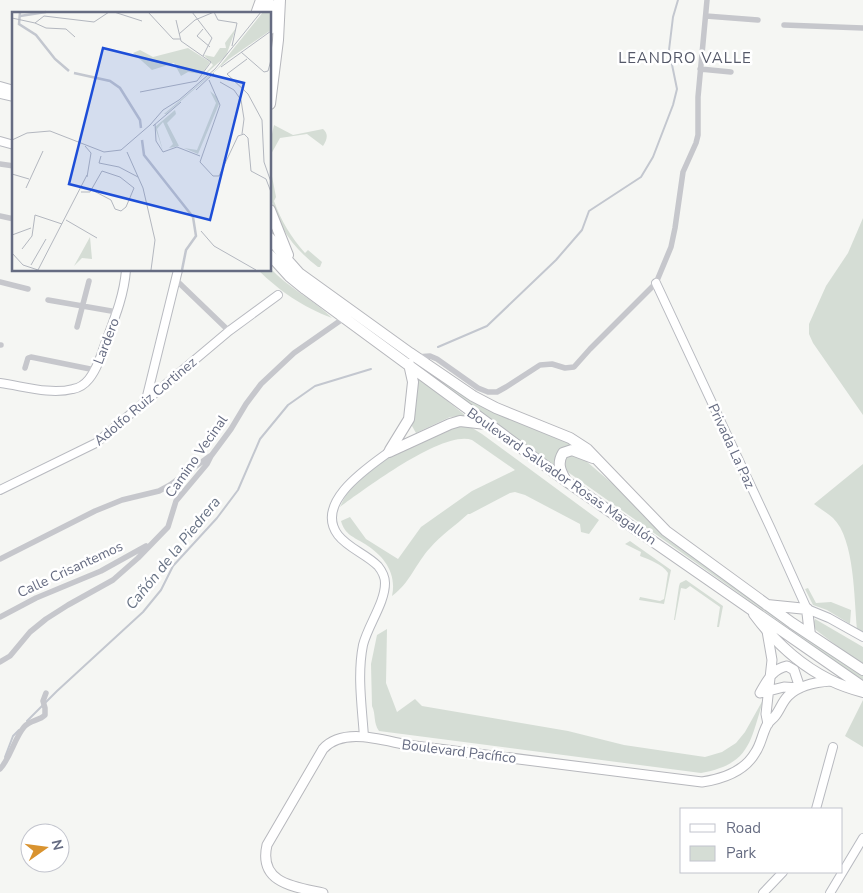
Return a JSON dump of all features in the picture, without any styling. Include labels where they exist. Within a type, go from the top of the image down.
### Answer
[{"type":"highway","points":[[257,12],[261,0]]},
{"type":"highway","points":[[271,23],[276,0]]},
{"type":"highway","points":[[271,96],[278,40],[280,0]]},
{"type":"highway","points":[[271,213],[283,245],[299,273]]},
{"type":"highway","name":"Boulevard Salvador Rosas Magallón","points":[[271,239],[282,255],[299,273],[412,361],[488,424],[566,481],[863,687]]},
{"type":"highway","name":"Boulevard Salvador Rosas Magallón","points":[[271,256],[289,276],[344,318],[412,361],[474,396],[570,438],[587,448],[666,531],[810,636],[863,670]]},
{"type":"highway","points":[[389,452],[409,419],[413,382],[412,361]]},
{"type":"highway","points":[[389,452],[450,424],[467,422],[488,424]]},
{"type":"highway","points":[[566,481],[559,463],[561,456],[565,452],[576,451],[600,461]]},
{"type":"highway","points":[[767,605],[807,609],[810,636]]},
{"type":"highway","points":[[749,607],[767,631],[804,664],[831,681],[863,692]]},
{"type":"main road","name":"Boulevard Pacífico","points":[[767,631],[772,660],[766,714],[768,724]]},
{"type":"main road","points":[[769,690],[784,687],[800,688],[796,673],[791,667],[782,667],[771,674]]},
{"type":"main road","name":"Boulevard Pacífico","points":[[324,893],[290,885],[275,878],[268,868],[266,859],[267,845],[323,749],[333,740],[364,737],[407,745],[702,782],[722,778],[741,768],[756,753],[768,724],[775,717],[787,697],[800,688],[814,683],[831,681]]},
{"type":"street","points":[[412,361],[433,358],[483,391],[497,392],[540,365],[552,364],[569,368],[574,367],[656,283],[673,238],[683,172],[696,143],[700,69],[707,0]]},
{"type":"street","points":[[706,16],[758,20]]},
{"type":"street","points":[[784,24],[863,28]]},
{"type":"street","points":[[700,69],[731,72]]},
{"type":"street","name":"Lardero","points":[[0,382],[44,390],[62,391],[81,386],[90,378],[95,370],[113,311],[125,282],[126,271]]},
{"type":"street","points":[[146,400],[178,271]]},
{"type":"street","points":[[176,280],[229,331]]},
{"type":"street","points":[[77,327],[89,281]]},
{"type":"street","points":[[0,282],[28,288]]},
{"type":"street","name":"Privada La Paz","points":[[656,283],[807,609]]},
{"type":"street","name":"Adolfo Ruiz Cortinez","points":[[0,490],[92,446],[229,331],[278,295]]},
{"type":"street","points":[[48,300],[113,311]]},
{"type":"street","name":"Camino Vecinal","points":[[0,662],[10,656],[30,632],[46,619],[68,604],[101,588],[138,558],[168,527],[176,501],[207,464],[232,429],[246,404],[273,372],[307,342],[344,318]]},
{"type":"street","points":[[25,368],[28,358],[31,357],[95,370]]},
{"type":"street","points":[[364,737],[361,661],[364,643],[384,590],[385,579],[382,571],[374,562],[338,535],[332,520],[336,502],[349,485],[389,452]]},
{"type":"street","points":[[0,559],[95,511],[122,500],[159,491],[211,456]]},
{"type":"street","name":"Calle Crisantemos","points":[[0,617],[36,598],[87,577],[151,543]]},
{"type":"street","points":[[807,609],[829,618],[863,637]]},
{"type":"street","points":[[1,764],[27,724],[45,715],[42,701],[46,693]]},
{"type":"street","points":[[816,808],[833,746]]},
{"type":"street","points":[[843,871],[863,838]]},
{"type":"street","points":[[763,893],[782,873]]},
{"type":"street","points":[[830,893],[842,873]]},
{"type":"green space","points":[[274,125],[293,135],[323,129],[327,135],[323,146],[307,134],[280,138],[271,154],[271,138]]},
{"type":"green space","points":[[271,171],[276,197],[274,201],[283,222],[305,253],[308,250],[322,262],[320,267],[309,260],[287,235],[276,215],[271,197]]},
{"type":"green space","points":[[863,218],[863,415],[813,343],[809,334],[809,324],[826,286],[848,253]]},
{"type":"green space","points":[[271,269],[332,318],[292,298],[259,271],[271,271]]},
{"type":"green space","points":[[412,358],[475,403],[559,438],[582,451],[556,458],[555,468],[411,360]]},
{"type":"green space","points":[[417,378],[466,416],[450,417],[416,433],[412,426]]},
{"type":"green space","points":[[456,425],[469,426],[482,434],[599,520],[589,534],[581,532],[580,524],[525,495],[515,492],[510,493],[468,514],[444,534],[425,554],[404,585],[392,596],[393,580],[388,566],[372,549],[347,533],[341,521],[350,517],[366,539],[398,559],[421,527],[472,491],[515,470],[472,440],[459,439],[424,452],[404,463],[340,507],[360,478],[374,467],[406,448]]},
{"type":"green space","points":[[570,454],[579,455],[614,485],[662,534],[863,676],[863,681],[565,470],[564,460]]},
{"type":"green space","points":[[863,464],[863,633],[857,629],[852,570],[846,540],[833,518],[814,504]]},
{"type":"green space","points":[[630,541],[671,570],[664,604],[639,600],[640,597],[660,601],[664,599],[668,573],[659,565],[640,556],[641,552],[625,544]]},
{"type":"green space","points":[[686,580],[723,606],[719,627],[717,627],[720,607],[690,586],[686,589],[681,588],[674,620],[679,586],[680,583]]},
{"type":"green space","points":[[808,588],[816,603],[831,602],[851,610],[850,624],[827,610],[813,605],[805,589]]},
{"type":"green space","points":[[815,619],[863,647],[863,666],[816,630],[813,624]]},
{"type":"green space","points":[[387,629],[386,683],[397,712],[415,699],[422,706],[568,731],[624,745],[705,757],[722,752],[736,743],[745,732],[764,698],[751,738],[739,757],[730,764],[701,773],[379,731],[372,706],[371,664],[377,635]]},
{"type":"green space","points":[[863,700],[863,747],[845,736]]},
{"type":"waterway","name":"Cañón de la Piedrera","points":[[438,347],[487,326],[556,260],[582,230],[589,211],[641,177],[653,157],[673,105],[677,89],[669,50],[673,17],[678,0]]},
{"type":"waterway","name":"Cañón de la Piedrera","points":[[27,721],[143,612],[161,590],[173,566],[217,518],[238,490],[260,439],[288,405],[315,386],[371,369]]},
{"type":"waterway","name":"Cañón de la Piedrera","points":[[5,757],[13,736],[19,730]]},
{"type":"district","name":"LEANDRO VALLE","points":[[685,58]]}]
